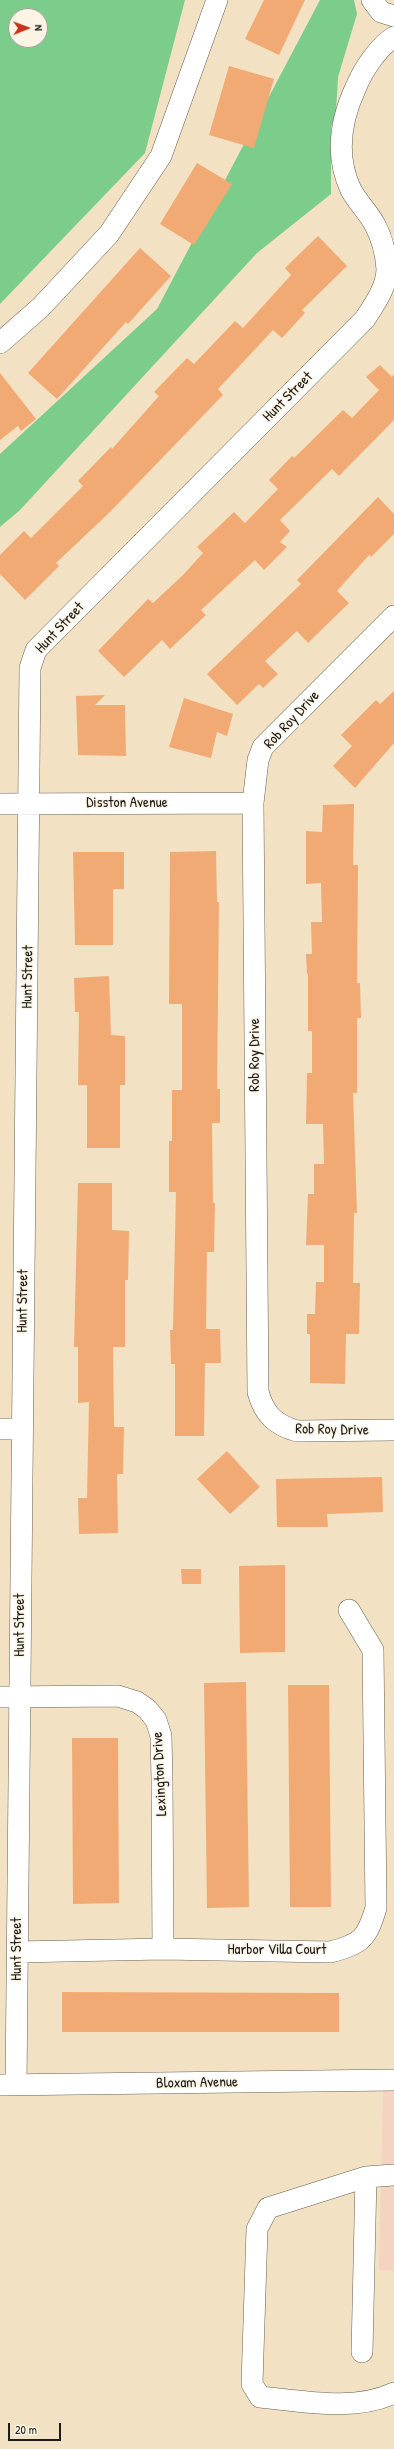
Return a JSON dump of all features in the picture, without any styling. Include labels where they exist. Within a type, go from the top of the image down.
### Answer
[{"type":"street","points":[[0,343],[40,307],[109,234],[161,156],[217,0]]},
{"type":"street","points":[[372,0],[381,12],[394,16]]},
{"type":"street","name":"Hunt Street","points":[[8,2085],[11,1943],[10,1698],[21,1429],[30,803],[30,668],[36,650],[365,319],[383,285],[390,255],[375,225],[352,191],[343,169],[340,149],[342,129],[348,104],[360,78],[374,58],[394,37]]},
{"type":"street","name":"Rob Roy Drive","points":[[394,616],[263,747],[258,760],[254,803],[258,1392],[262,1406],[270,1418],[282,1427],[297,1431],[394,1430]]},
{"type":"street","name":"Disston Avenue","points":[[0,804],[254,803]]},
{"type":"street","points":[[0,1429],[21,1429]]},
{"type":"street","name":"Harbor Villa Court","points":[[11,1943],[163,1949],[330,1952],[352,1946],[369,1931],[376,1908],[373,1650],[349,1610]]},
{"type":"street","name":"Lexington Drive","points":[[10,1698],[118,1696],[137,1702],[148,1709],[156,1720],[161,1736],[163,1949]]},
{"type":"street","name":"Bloxam Avenue","points":[[8,2085],[394,2080]]},
{"type":"street","points":[[394,2175],[366,2177],[268,2208],[257,2229],[252,2384],[260,2397],[350,2404],[383,2398],[394,2393]]},
{"type":"street","points":[[362,2352],[366,2177]]},
{"type":"shaded area","points":[[383,2089],[394,2089],[394,2271],[379,2270]]},
{"type":"green space","points":[[0,0],[185,0],[145,153],[0,304]]},
{"type":"green space","points":[[320,0],[354,0],[357,14],[338,77],[336,111],[331,128],[331,194],[257,253],[20,510],[0,527],[0,454],[157,309]]},
{"type":"building","points":[[264,0],[305,0],[279,55],[245,39]]},
{"type":"building","points":[[229,66],[274,79],[254,148],[209,135]]},
{"type":"building","points":[[197,163],[232,184],[194,245],[160,224]]},
{"type":"building","points":[[318,236],[347,266],[302,310],[305,313],[282,338],[273,330],[218,389],[223,395],[110,512],[56,563],[59,566],[25,600],[0,574],[0,555],[24,531],[31,538],[83,486],[78,481],[111,447],[112,449],[159,396],[154,392],[187,358],[194,364],[235,321],[243,328],[291,275],[285,268]]},
{"type":"building","points":[[140,248],[171,276],[128,324],[126,322],[57,399],[28,373]]},
{"type":"building","points":[[380,365],[392,377],[394,374],[394,420],[339,476],[332,469],[280,520],[290,531],[280,542],[287,547],[264,570],[255,560],[201,610],[206,615],[170,649],[162,640],[124,677],[98,651],[148,599],[153,603],[183,575],[203,553],[197,547],[234,512],[245,523],[278,489],[269,480],[292,456],[294,458],[343,410],[352,418],[379,390],[366,377]]},
{"type":"building","points":[[0,373],[36,419],[21,431],[18,426],[0,440]]},
{"type":"building","points":[[378,497],[394,514],[394,534],[371,557],[369,555],[337,591],[349,603],[308,643],[297,631],[265,661],[278,674],[263,688],[259,684],[237,705],[207,674],[301,584],[297,580]]},
{"type":"building","points":[[394,691],[394,743],[355,788],[333,766],[352,746],[341,735],[376,700],[380,704]]},
{"type":"building","points":[[105,695],[95,705],[125,705],[126,756],[78,755],[76,696]]},
{"type":"building","points":[[184,698],[233,714],[227,736],[217,732],[211,758],[169,747]]},
{"type":"building","points":[[354,804],[353,865],[358,865],[357,983],[360,983],[361,1018],[357,1018],[357,1093],[353,1093],[357,1213],[354,1213],[353,1283],[360,1283],[359,1334],[346,1334],[345,1384],[310,1383],[310,1334],[307,1334],[307,1314],[315,1314],[316,1282],[324,1282],[324,1245],[306,1245],[308,1194],[314,1194],[314,1164],[324,1164],[323,1124],[306,1124],[307,1073],[312,1073],[312,1031],[308,1031],[308,974],[306,954],[312,954],[311,922],[322,922],[321,883],[306,884],[306,831],[322,832],[323,805]]},
{"type":"building","points":[[216,851],[217,902],[219,902],[217,1089],[220,1089],[220,1123],[212,1123],[213,1203],[215,1203],[214,1252],[207,1252],[206,1329],[220,1329],[221,1363],[205,1363],[204,1436],[175,1436],[175,1364],[171,1364],[170,1330],[173,1330],[176,1192],[169,1192],[169,1141],[172,1141],[172,1090],[182,1090],[182,1004],[169,1004],[170,852]]},
{"type":"building","points":[[73,852],[124,852],[124,889],[113,889],[113,945],[75,945]]},
{"type":"building","points":[[109,976],[111,1035],[125,1036],[125,1085],[120,1085],[120,1148],[87,1148],[87,1085],[78,1085],[79,1012],[75,1012],[74,978]]},
{"type":"building","points":[[78,1183],[112,1183],[112,1230],[129,1231],[128,1280],[125,1280],[125,1347],[113,1347],[114,1427],[124,1427],[123,1474],[117,1474],[118,1533],[79,1534],[78,1498],[87,1498],[89,1402],[78,1403],[78,1347],[74,1347]]},
{"type":"building","points":[[227,1451],[260,1487],[230,1514],[197,1479]]},
{"type":"building","points":[[382,1477],[383,1512],[327,1514],[328,1527],[277,1527],[276,1479]]},
{"type":"building","points":[[285,1565],[285,1652],[240,1653],[239,1566]]},
{"type":"building","points":[[181,1569],[201,1569],[201,1584],[182,1584]]},
{"type":"building","points":[[246,1682],[249,1907],[207,1908],[204,1683]]},
{"type":"building","points":[[288,1685],[329,1685],[331,1907],[290,1907]]},
{"type":"building","points":[[72,1738],[118,1738],[119,1903],[73,1904]]},
{"type":"building","points":[[62,1992],[339,1993],[339,2032],[62,2032]]}]
